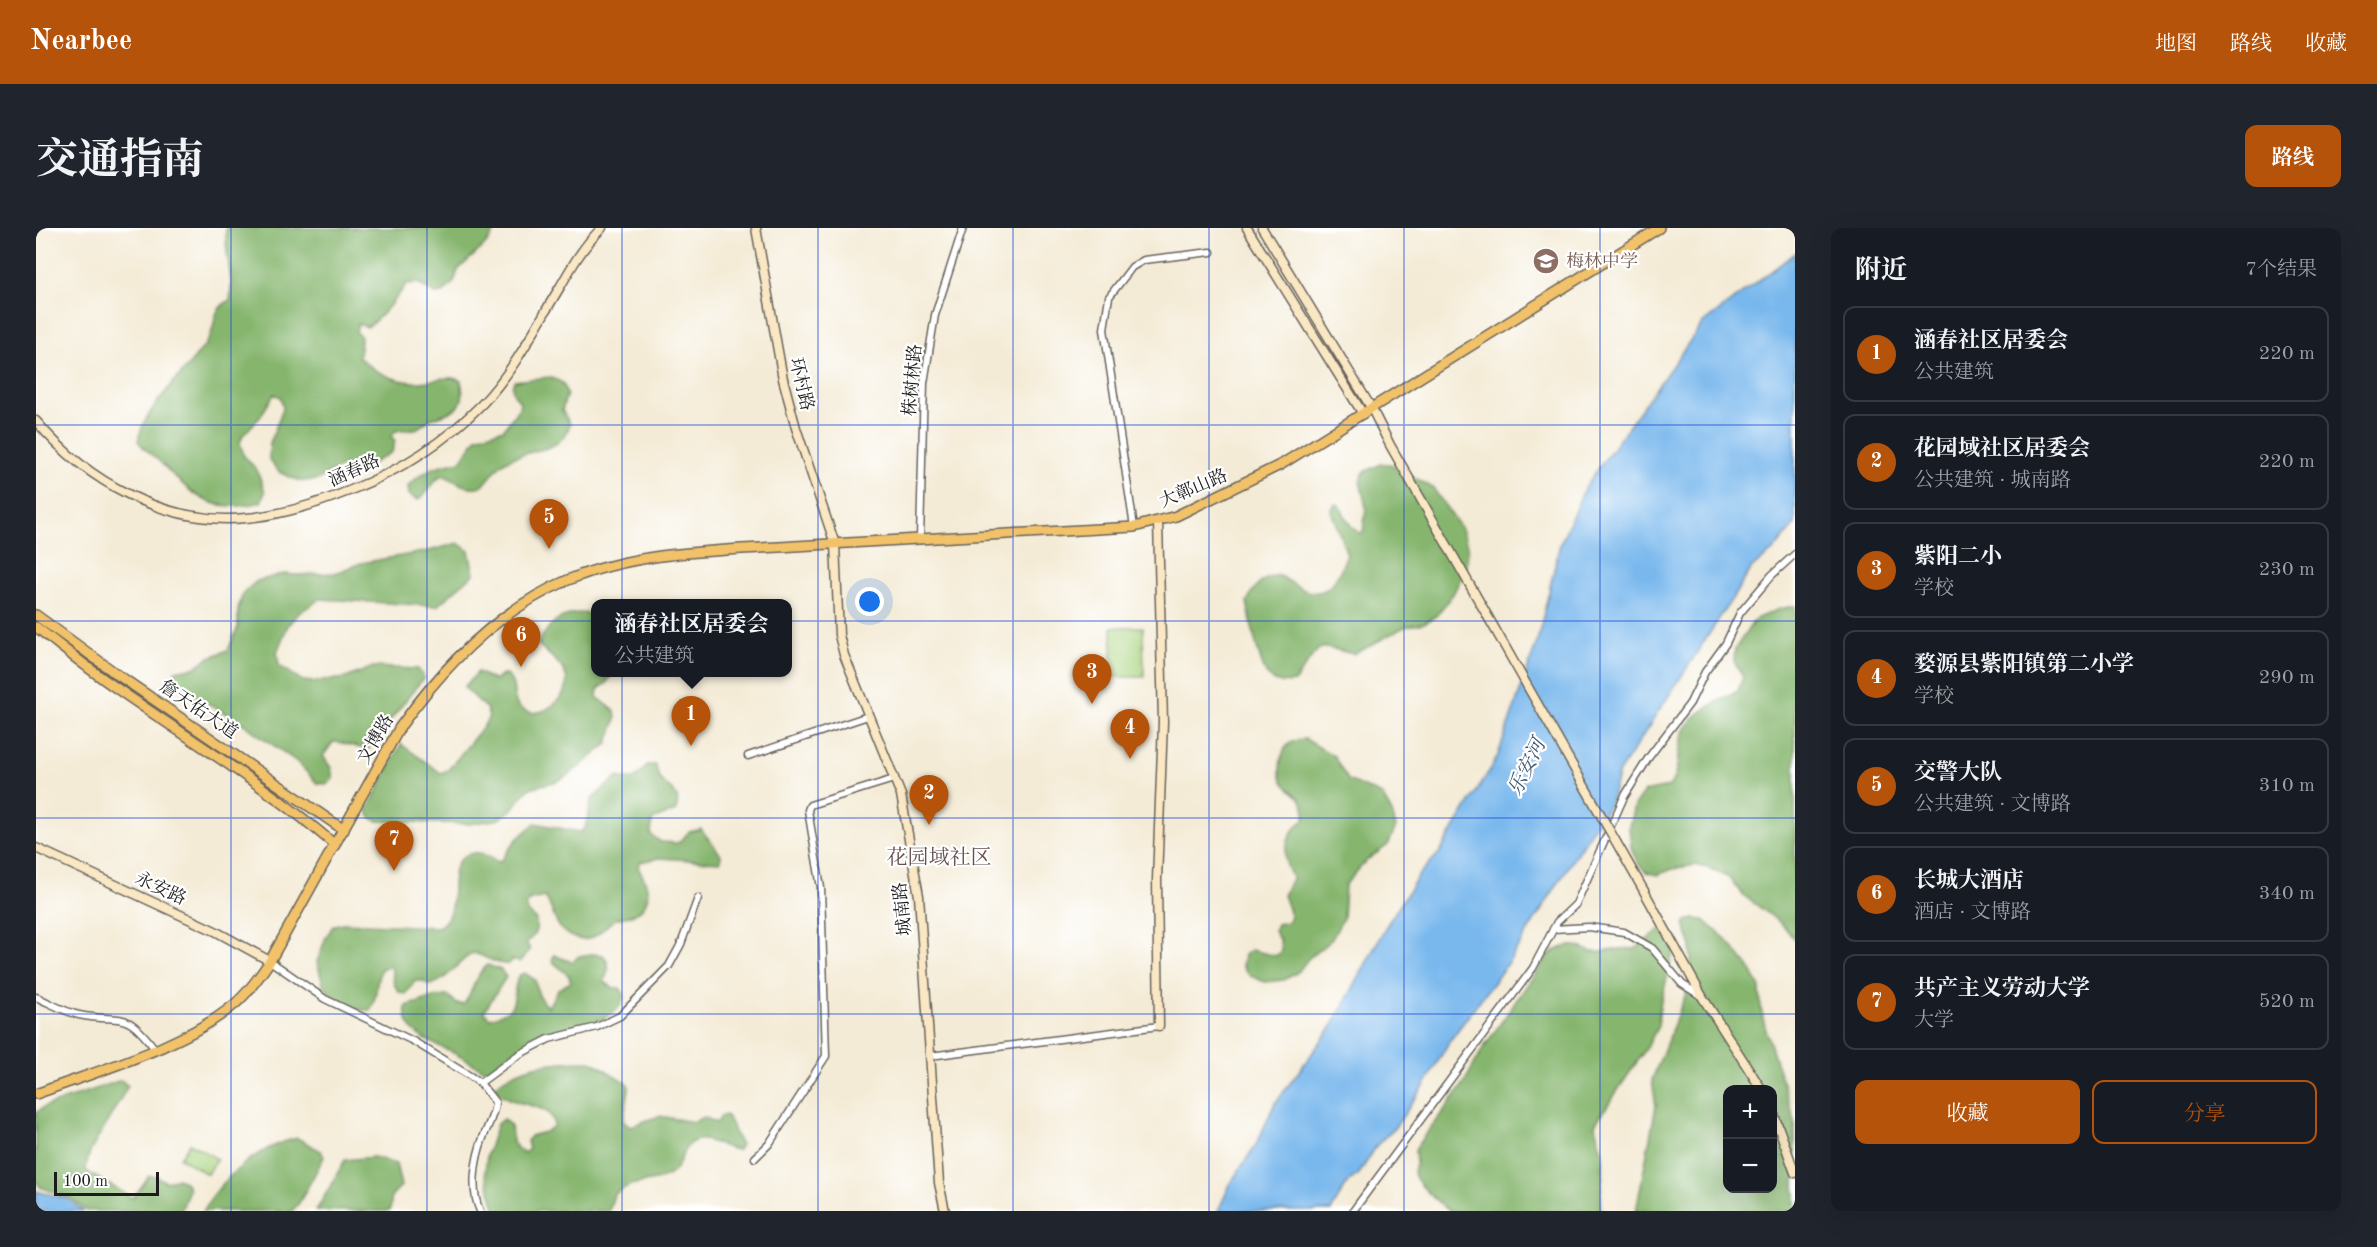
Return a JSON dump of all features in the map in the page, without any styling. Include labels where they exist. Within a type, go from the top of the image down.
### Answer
[{"type":"main road","name":"大鄣山路","points":[[836,544],[1134,527],[1176,516],[1282,464],[1659,228]]},
{"type":"main road","name":"文博路","points":[[36,1094],[155,1049],[195,1030],[235,1004],[247,992],[270,961],[400,728],[434,683],[483,634],[509,613],[568,580],[615,564],[703,552],[836,544]]},
{"type":"main road","name":"詹天佑大道","points":[[36,615],[118,675],[344,830]]},
{"type":"main road","name":"詹天佑大道","points":[[36,627],[112,685],[211,751],[297,813],[335,845]]},
{"type":"street","name":"涵春路","points":[[36,421],[47,435],[75,460],[107,484],[158,506],[222,519],[246,518],[287,512],[332,498],[370,483],[412,461],[442,441],[483,402],[518,356],[583,249],[602,228]]},
{"type":"street","name":"环村路","points":[[756,228],[783,379],[796,428],[836,544]]},
{"type":"street","name":"株树林路","points":[[921,539],[924,383],[935,315],[963,228]]},
{"type":"street","points":[[1247,228],[1363,414]]},
{"type":"street","points":[[1262,228],[1372,408],[1390,445],[1703,998],[1759,1085]]},
{"type":"street","points":[[1134,527],[1104,329],[1109,297],[1132,267],[1144,260],[1211,252]]},
{"type":"street","points":[[930,1056],[1158,1026],[1157,880],[1163,722],[1158,520]]},
{"type":"street","name":"城南路","points":[[836,544],[839,635],[847,663],[901,795],[919,896],[939,1183],[945,1211]]},
{"type":"street","points":[[1353,1211],[1533,968],[1560,918],[1576,903],[1624,796],[1649,757],[1690,703],[1705,672],[1726,643],[1740,613],[1772,575],[1795,554]]},
{"type":"street","points":[[748,756],[868,716]]},
{"type":"street","points":[[755,1158],[769,1144],[825,1056],[821,888],[808,810],[810,805],[894,779]]},
{"type":"street","name":"永安路","points":[[36,848],[215,931],[270,961]]},
{"type":"street","points":[[480,1083],[518,1056],[549,1039],[597,1027],[620,1016],[669,966],[681,944],[698,898]]},
{"type":"street","points":[[1553,929],[1588,927],[1624,932],[1652,948],[1682,984],[1703,998]]},
{"type":"street","points":[[270,961],[325,999],[413,1041],[480,1083],[495,1102],[481,1143],[474,1180],[476,1203],[480,1211]]},
{"type":"street","points":[[36,997],[77,1014],[121,1017],[135,1024],[155,1049]]},
{"type":"street","points":[[1777,1121],[1795,1173]]},
{"type":"green space","points":[[226,228],[497,228],[486,244],[458,270],[454,282],[443,293],[435,294],[418,283],[406,284],[376,319],[367,327],[358,324],[356,332],[361,337],[359,357],[384,375],[407,382],[444,378],[461,381],[462,398],[457,408],[417,428],[396,431],[391,436],[395,441],[392,452],[366,467],[343,466],[317,480],[301,481],[279,472],[269,460],[270,443],[283,408],[281,397],[274,394],[260,417],[243,435],[240,443],[244,456],[257,470],[265,492],[261,502],[230,506],[217,504],[184,486],[138,441],[148,415],[207,342],[211,336],[216,314],[230,300],[231,281]]},
{"type":"green space","points":[[550,377],[563,383],[567,394],[562,410],[570,424],[559,442],[551,447],[513,457],[504,462],[481,486],[467,487],[442,475],[421,498],[417,500],[409,495],[408,486],[420,475],[438,466],[461,461],[477,437],[504,429],[519,408],[520,402],[513,390],[514,381]]},
{"type":"green space","points":[[1381,464],[1391,464],[1433,488],[1460,527],[1468,547],[1466,568],[1453,594],[1436,616],[1424,623],[1404,627],[1355,654],[1328,648],[1318,649],[1294,682],[1277,682],[1268,676],[1261,662],[1247,602],[1259,584],[1278,575],[1307,591],[1323,591],[1334,582],[1347,554],[1331,511],[1334,505],[1338,504],[1352,527],[1360,533],[1363,532],[1366,507],[1360,481],[1364,472]]},
{"type":"green space","points":[[458,543],[469,551],[474,574],[437,606],[320,599],[299,613],[288,625],[277,652],[279,665],[303,681],[346,678],[373,667],[418,669],[424,677],[368,749],[333,742],[323,756],[331,768],[333,779],[326,784],[317,783],[297,762],[242,723],[184,690],[175,680],[175,671],[196,667],[206,659],[228,650],[238,627],[238,609],[243,593],[257,581],[284,574],[335,573],[361,563],[429,551]]},
{"type":"green space","points":[[1795,606],[1795,939],[1778,921],[1743,895],[1729,878],[1714,870],[1695,865],[1657,875],[1646,872],[1637,862],[1631,847],[1629,826],[1634,806],[1644,792],[1669,787],[1676,771],[1680,742],[1688,724],[1703,710],[1738,691],[1743,677],[1734,661],[1735,649],[1755,619],[1779,609]]},
{"type":"green space","points":[[573,614],[591,614],[591,677],[610,677],[606,684],[598,689],[597,697],[615,711],[616,720],[607,744],[572,773],[558,781],[530,788],[510,811],[499,819],[469,824],[377,821],[371,818],[367,811],[401,744],[441,773],[448,770],[483,727],[489,717],[486,708],[464,687],[478,672],[495,681],[506,674],[512,684],[516,702],[523,710],[539,712],[547,709],[560,698],[567,683],[566,676],[558,663],[538,644],[555,622]]},
{"type":"green space","points":[[1112,627],[1143,627],[1144,677],[1112,677]]},
{"type":"green space","points":[[1305,739],[1334,756],[1348,780],[1382,795],[1392,813],[1396,827],[1388,845],[1367,860],[1345,885],[1343,918],[1332,939],[1308,959],[1298,972],[1284,980],[1265,982],[1250,976],[1242,966],[1244,955],[1251,950],[1276,956],[1281,951],[1280,941],[1274,931],[1277,924],[1288,922],[1291,917],[1283,895],[1292,879],[1285,853],[1291,834],[1304,819],[1305,812],[1303,803],[1283,783],[1280,766],[1287,746]]},
{"type":"green space","points":[[647,765],[655,765],[660,779],[674,792],[677,799],[676,811],[652,820],[651,835],[661,842],[678,843],[689,832],[701,829],[721,855],[720,862],[660,858],[640,862],[638,868],[646,882],[648,896],[642,908],[626,917],[616,919],[595,936],[585,940],[570,936],[560,928],[545,897],[530,900],[526,906],[528,912],[536,920],[536,929],[527,944],[530,950],[520,962],[511,960],[508,964],[499,963],[473,953],[442,980],[429,985],[423,981],[415,981],[406,994],[399,992],[394,984],[391,967],[382,968],[375,1000],[370,1010],[358,1010],[332,996],[324,987],[317,962],[326,937],[333,926],[342,923],[438,927],[446,919],[451,909],[454,874],[457,864],[463,857],[478,853],[500,862],[516,840],[535,823],[580,832],[585,828],[592,799],[617,777],[635,778]]},
{"type":"green space","points":[[1694,919],[1704,920],[1727,940],[1750,969],[1760,988],[1765,1027],[1795,1121],[1795,1211],[1636,1211],[1656,1106],[1652,1080],[1687,991],[1691,973],[1691,943],[1684,925],[1686,921]]},
{"type":"green space","points":[[1659,930],[1669,930],[1675,936],[1674,950],[1660,1005],[1658,1026],[1647,1047],[1595,1124],[1603,1157],[1601,1211],[1450,1211],[1445,1208],[1415,1177],[1413,1172],[1416,1164],[1415,1150],[1461,1088],[1484,1047],[1546,958],[1557,950],[1571,946],[1593,952],[1623,948],[1635,949]]},
{"type":"green space","points":[[554,955],[572,962],[579,956],[603,955],[608,967],[604,981],[613,988],[620,988],[624,994],[615,1012],[594,1022],[542,1035],[486,1071],[420,1036],[413,1030],[406,1016],[406,1006],[435,997],[449,996],[457,1004],[464,1004],[480,972],[488,965],[501,970],[506,977],[484,1012],[490,1018],[512,1006],[519,975],[525,973],[535,980],[540,998],[548,1007],[558,989],[571,982],[569,976],[552,961]]},
{"type":"green space","points":[[591,1061],[627,1082],[629,1088],[623,1122],[631,1126],[659,1116],[694,1122],[703,1117],[717,1123],[721,1116],[726,1115],[741,1144],[738,1150],[710,1141],[694,1141],[684,1151],[677,1168],[669,1175],[626,1187],[614,1194],[609,1211],[496,1211],[485,1173],[487,1155],[497,1124],[503,1119],[511,1126],[515,1145],[524,1153],[529,1149],[527,1141],[530,1136],[545,1132],[554,1126],[552,1117],[546,1111],[509,1099],[495,1086],[505,1078],[528,1068],[553,1063]]},
{"type":"green space","points":[[121,1080],[128,1086],[90,1152],[85,1169],[133,1198],[149,1176],[156,1176],[166,1182],[178,1178],[186,1183],[189,1189],[181,1211],[87,1211],[68,1197],[40,1187],[36,1181],[36,1113],[44,1107]]},
{"type":"green space","points":[[297,1138],[321,1151],[324,1157],[299,1203],[292,1211],[203,1211],[221,1186],[243,1165],[269,1148]]},
{"type":"green space","points":[[190,1143],[217,1159],[207,1174],[180,1158]]},
{"type":"green space","points":[[374,1157],[396,1164],[401,1186],[392,1195],[390,1211],[316,1211],[345,1160]]},
{"type":"water","name":"乐安河","points":[[1795,253],[1795,524],[1774,550],[1752,568],[1619,772],[1610,804],[1512,957],[1449,1042],[1426,1083],[1396,1126],[1377,1145],[1359,1174],[1348,1182],[1331,1211],[1218,1211],[1231,1182],[1257,1143],[1274,1105],[1333,1025],[1385,928],[1418,876],[1440,852],[1497,758],[1537,642],[1560,544],[1585,487],[1702,324]]},
{"type":"water","points":[[36,1191],[67,1199],[83,1211],[36,1211]]},
{"type":"place","name":"梅林中学","points":[[1546,261]]},
{"type":"place","name":"交警大队","points":[[549,549]]},
{"type":"place","name":"长城大酒店","points":[[521,667]]},
{"type":"place","name":"紫阳二小","points":[[1092,704]]},
{"type":"place","name":"涵春社区居委会","points":[[691,746]]},
{"type":"place","name":"婺源县紫阳镇第二小学","points":[[1130,759]]},
{"type":"place","name":"花园域社区居委会","points":[[929,825]]},
{"type":"place","name":"共产主义劳动大学","points":[[394,871]]},
{"type":"district","name":"花园域社区","points":[[939,857]]}]
